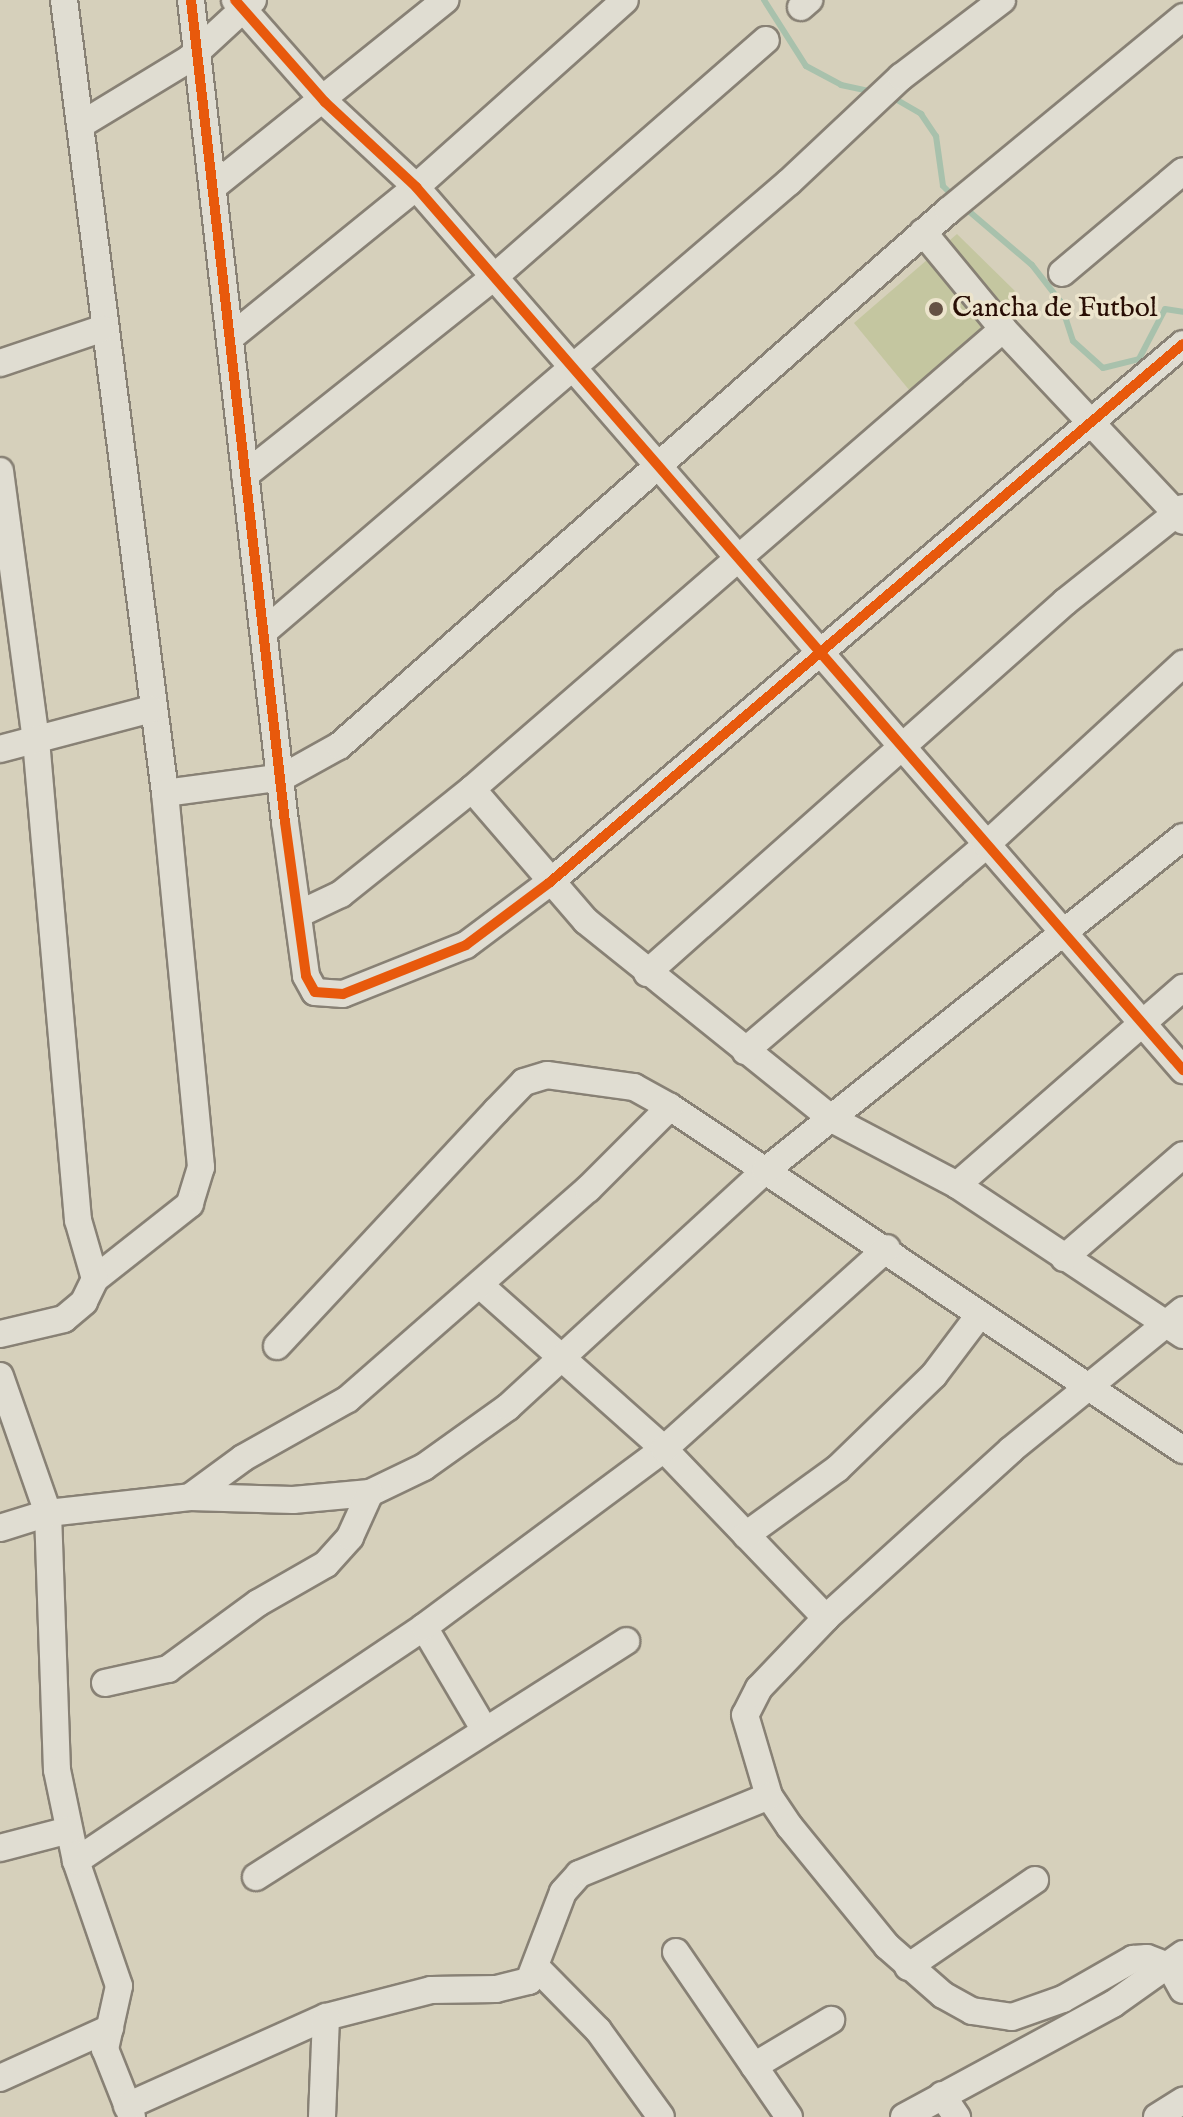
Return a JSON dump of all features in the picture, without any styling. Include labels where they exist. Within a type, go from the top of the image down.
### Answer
[{"type":"street","points":[[0,1334],[64,1319],[84,1302],[95,1279],[177,1217],[199,1189],[200,1127],[165,793],[101,329],[82,124],[64,0]]},
{"type":"street","points":[[191,0],[245,475],[301,913],[306,976],[315,992],[343,994],[466,945],[549,883],[820,657],[1087,423],[1183,344]]},
{"type":"street","points":[[214,186],[325,102],[445,0]]},
{"type":"street","points":[[231,337],[416,187],[625,0]]},
{"type":"street","points":[[267,629],[574,369],[901,77],[1002,0]]},
{"type":"street","points":[[82,124],[196,53],[243,3],[325,102],[416,187],[739,556],[820,657],[904,749],[1062,938],[1142,1021],[1183,1070]]},
{"type":"street","points":[[165,793],[283,777],[339,746],[976,186],[1183,17]]},
{"type":"street","points":[[245,475],[493,278],[766,40]]},
{"type":"street","points":[[1062,273],[1183,171]]},
{"type":"street","points":[[647,973],[904,749],[1065,602],[1181,514],[1087,423],[1003,329],[923,232]]},
{"type":"street","points":[[0,363],[101,329]]},
{"type":"street","points":[[301,913],[341,894],[472,789],[1003,329]]},
{"type":"street","points":[[0,471],[36,740],[78,1220],[95,1279]]},
{"type":"street","points":[[745,1051],[986,845],[1183,664]]},
{"type":"street","points":[[0,749],[151,709]]},
{"type":"street","points":[[472,789],[549,883],[647,973],[832,1119],[957,1185],[1064,1258],[1178,1323],[1011,1450],[826,1618],[759,1688],[745,1715],[769,1796],[908,1967],[972,2011],[1012,2017],[1063,1999],[1133,1959],[1176,1960]]},
{"type":"street","points":[[0,1528],[48,1513],[190,1497],[293,1500],[370,1493],[424,1467],[564,1357],[765,1171],[1062,938],[1183,837]]},
{"type":"street","points":[[957,1185],[1183,988]]},
{"type":"street","points":[[277,1346],[534,1076],[634,1087],[670,1107],[887,1248],[1090,1390],[1183,1450]]},
{"type":"street","points":[[190,1497],[243,1458],[348,1399],[480,1285],[670,1107]]},
{"type":"street","points":[[1064,1258],[1183,1155]]},
{"type":"street","points":[[76,1861],[424,1627],[664,1449],[887,1248]]},
{"type":"street","points":[[480,1285],[664,1449],[826,1618]]},
{"type":"street","points":[[746,1535],[837,1469],[934,1375],[980,1314]]},
{"type":"street","points":[[0,1376],[48,1513],[51,1701],[76,1861],[119,1986],[105,2049],[129,2112],[326,2017],[431,1990],[518,1987],[538,1969],[563,1892],[579,1874],[769,1796]]},
{"type":"street","points":[[105,1683],[168,1669],[258,1603],[326,1564],[350,1537],[370,1493]]},
{"type":"street","points":[[424,1627],[483,1727]]},
{"type":"street","points":[[256,1877],[483,1727],[626,1641]]},
{"type":"street","points":[[0,1848],[69,1830]]},
{"type":"street","points":[[908,1967],[1035,1880]]},
{"type":"street","points":[[676,1952],[789,2117]]},
{"type":"street","points":[[1176,1960],[1183,1990]]},
{"type":"street","points":[[904,2117],[1113,2004],[1176,1960]]},
{"type":"street","points":[[538,1969],[598,2030],[661,2117]]},
{"type":"street","points":[[322,2117],[326,2017]]},
{"type":"street","points":[[754,2066],[831,2020]]},
{"type":"street","points":[[0,2078],[110,2028]]},
{"type":"street","points":[[942,2095],[957,2117]]},
{"type":"street","points":[[1157,2117],[1183,2101]]},
{"type":"green space","name":"Cancha de Futbol","points":[[957,234],[1019,295],[910,391],[854,323]]},
{"type":"waterway","points":[[764,0],[806,66],[841,85],[874,92]]},
{"type":"waterway","points":[[892,97],[921,114],[936,136],[943,186],[953,196]]},
{"type":"waterway","points":[[964,207],[1032,265],[1060,301],[1073,341],[1103,368],[1139,359],[1165,309],[1183,312]]},
{"type":"cycle path","points":[[191,0],[285,822],[306,976],[315,992],[343,994],[466,945],[549,883],[1183,344]]},
{"type":"cycle path","points":[[235,0],[325,102],[416,187],[1183,1070]]},
{"type":"place","name":"Cancha de Futbol","points":[[936,309]]}]
